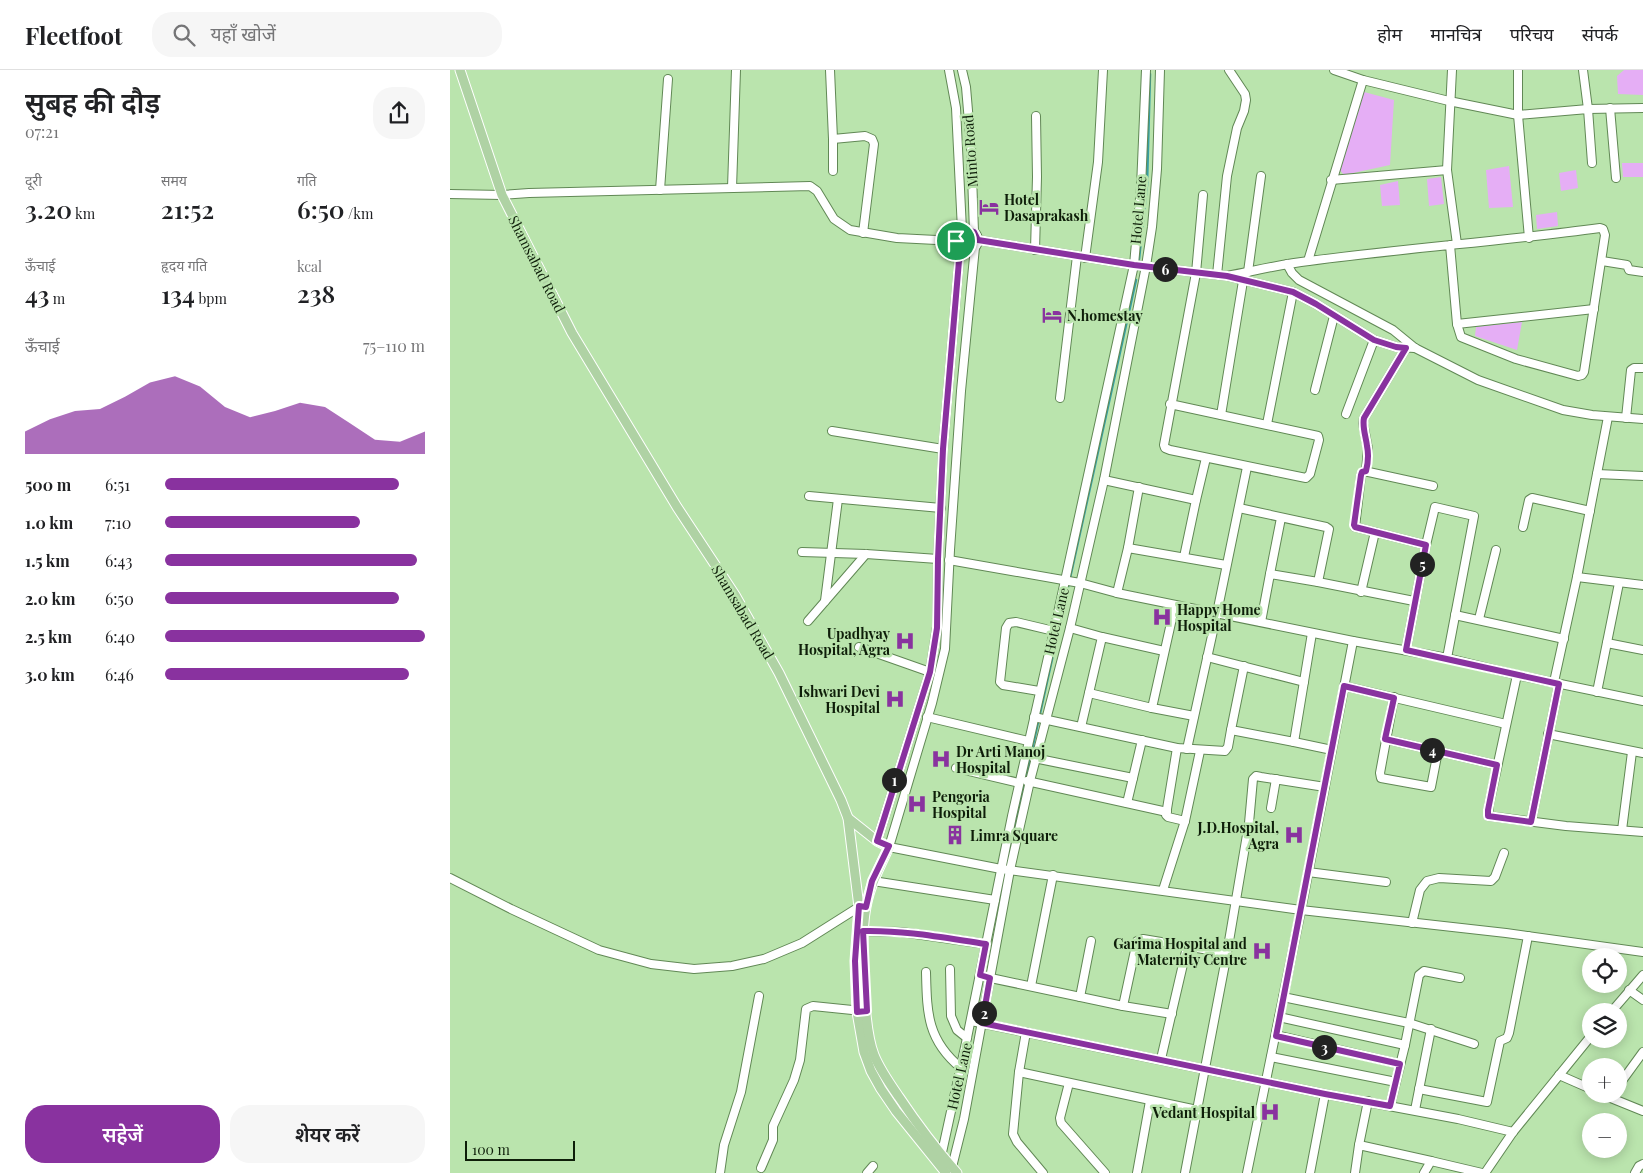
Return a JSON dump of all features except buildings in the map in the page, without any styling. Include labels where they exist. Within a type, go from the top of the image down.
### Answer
[{"type":"main road","name":"Shamsabad Road","points":[[460,70],[502,195],[572,333],[677,507],[735,595],[779,673],[841,800],[848,818],[862,907],[864,1052],[871,1071],[896,1111],[948,1171]]},
{"type":"main road","points":[[848,818],[877,841],[889,846],[862,907]]},
{"type":"main road","name":"Shamsabad Road","points":[[862,907],[855,961],[862,1011],[874,1054],[910,1114],[941,1154],[948,1171]]},
{"type":"street","points":[[732,188],[736,70]]},
{"type":"street","points":[[830,70],[833,171]]},
{"type":"street","name":"Minto Road","points":[[949,70],[956,108],[962,230]]},
{"type":"street","name":"Minto Road","points":[[962,70],[966,87],[971,146],[974,232]]},
{"type":"street","points":[[1060,398],[1081,257],[1097,169],[1102,70]]},
{"type":"street","name":"Hotel Lane","points":[[1006,869],[1028,741],[1134,265],[1141,187],[1146,70]]},
{"type":"street","name":"Hotel Lane","points":[[986,976],[986,944],[995,900],[1006,869],[1070,628],[1104,480],[1146,266],[1152,227],[1157,169],[1160,70]]},
{"type":"street","points":[[1217,275],[1227,176],[1236,128],[1246,107],[1245,94],[1229,70]]},
{"type":"street","points":[[1334,70],[1363,80],[1449,101],[1518,115],[1610,108],[1643,108]]},
{"type":"street","points":[[1227,276],[1308,261],[1453,244],[1529,238],[1600,228],[1603,229],[1605,235],[1584,372],[1578,376],[1516,359],[1460,336],[1457,324],[1453,244],[1447,170],[1452,70]]},
{"type":"street","points":[[1518,70],[1518,115],[1529,238]]},
{"type":"street","points":[[1582,70],[1588,110],[1592,164]]},
{"type":"street","points":[[660,190],[668,79]]},
{"type":"street","points":[[1308,261],[1331,180],[1363,80]]},
{"type":"street","points":[[1610,108],[1616,178]]},
{"type":"street","points":[[1035,250],[1036,116]]},
{"type":"street","points":[[833,139],[865,136],[872,139],[874,144],[863,233]]},
{"type":"street","points":[[1331,180],[1447,170]]},
{"type":"street","points":[[1248,272],[1261,176]]},
{"type":"street","points":[[450,194],[502,195],[810,186],[817,191],[834,219],[850,230],[958,245],[968,251],[976,244],[1035,250],[1134,265],[1227,276],[1293,292],[1374,340],[1396,347],[1415,348]]},
{"type":"street","points":[[1170,404],[1318,436],[1319,440],[1310,474],[1306,478],[1247,467],[1166,448],[1164,441],[1170,404],[1196,273],[1203,195]]},
{"type":"street","points":[[877,841],[930,672],[937,628],[943,449],[958,245],[956,237],[962,230],[966,229],[974,232],[976,244],[962,382],[949,560],[945,649],[889,846],[1006,869],[1053,876],[1301,910],[1528,936],[1643,952]]},
{"type":"street","points":[[1602,261],[1627,265],[1629,270],[1643,272]]},
{"type":"street","points":[[1287,264],[1299,280],[1393,330],[1415,348],[1478,380],[1564,410],[1608,417],[1643,419]]},
{"type":"street","points":[[1221,415],[1244,281]]},
{"type":"street","points":[[1267,424],[1293,292]]},
{"type":"street","points":[[1457,324],[1594,309]]},
{"type":"street","points":[[1315,390],[1334,316]]},
{"type":"street","points":[[1346,414],[1374,340]]},
{"type":"street","points":[[1366,471],[1368,454],[1363,423],[1364,418],[1406,348]]},
{"type":"street","points":[[1626,418],[1631,370],[1643,368]]},
{"type":"street","points":[[1531,822],[1564,639],[1608,417]]},
{"type":"street","points":[[832,431],[943,449]]},
{"type":"street","points":[[1184,557],[1206,458]]},
{"type":"street","points":[[1186,749],[1217,613],[1247,467]]},
{"type":"street","points":[[1426,545],[1354,526],[1362,472],[1366,471],[1433,486]]},
{"type":"street","points":[[1597,474],[1643,476]]},
{"type":"street","points":[[1104,480],[1196,500]]},
{"type":"street","points":[[1117,593],[1128,548],[1139,488]]},
{"type":"street","points":[[809,496],[941,508]]},
{"type":"street","points":[[1523,527],[1529,500],[1532,498],[1590,511]]},
{"type":"street","points":[[825,601],[838,499]]},
{"type":"street","points":[[1406,650],[1414,601],[1435,507],[1474,516],[1447,658]]},
{"type":"street","points":[[1239,508],[1329,529],[1318,582]]},
{"type":"street","points":[[1261,622],[1281,518]]},
{"type":"street","points":[[1361,592],[1375,532]]},
{"type":"street","points":[[1128,548],[1226,565]]},
{"type":"street","points":[[1479,619],[1496,550]]},
{"type":"street","points":[[802,552],[938,559]]},
{"type":"street","points":[[808,621],[866,554]]},
{"type":"street","points":[[949,560],[1065,580],[1174,605],[1447,658],[1643,702]]},
{"type":"street","points":[[1270,574],[1414,601]]},
{"type":"street","points":[[1577,578],[1643,585]]},
{"type":"street","points":[[1597,692],[1619,583]]},
{"type":"street","points":[[1152,708],[1174,605]]},
{"type":"street","points":[[1456,615],[1564,639]]},
{"type":"street","points":[[1039,691],[1003,685],[1000,682],[1006,628],[1009,624],[1016,622],[1054,631]]},
{"type":"street","points":[[1070,628],[1164,651]]},
{"type":"street","points":[[1294,742],[1312,633]]},
{"type":"street","points":[[1081,727],[1102,636]]},
{"type":"street","points":[[1247,1173],[1276,1036],[1353,641]]},
{"type":"street","points":[[1607,642],[1643,650]]},
{"type":"street","points":[[859,647],[930,672]]},
{"type":"street","points":[[1207,657],[1304,682]]},
{"type":"street","points":[[1034,717],[1177,748],[1200,751],[1226,751],[1244,666]]},
{"type":"street","points":[[1516,675],[1488,816],[1531,822],[1643,832]]},
{"type":"street","points":[[1344,686],[1506,724]]},
{"type":"street","points":[[1089,692],[1152,708],[1194,716]]},
{"type":"street","points":[[1394,698],[1385,739],[1380,776],[1384,780],[1431,787],[1438,751]]},
{"type":"street","points":[[927,717],[1028,741]]},
{"type":"street","points":[[1231,730],[1332,750]]},
{"type":"street","points":[[1548,734],[1643,753]]},
{"type":"street","points":[[1385,739],[1497,765]]},
{"type":"street","points":[[1127,803],[1142,740]]},
{"type":"street","points":[[1177,748],[1167,812],[1168,817],[1184,821]]},
{"type":"street","points":[[1163,890],[1184,821],[1200,751]]},
{"type":"street","points":[[1622,830],[1632,752]]},
{"type":"street","points":[[1025,756],[1133,778]]},
{"type":"street","points":[[956,768],[1020,781],[1030,781],[1167,812]]},
{"type":"street","points":[[1185,1173],[1227,953],[1249,823],[1253,779],[1256,776],[1324,787]]},
{"type":"street","points":[[1270,808],[1276,779]]},
{"type":"street","points":[[1412,923],[1420,890],[1427,881],[1439,878],[1491,881],[1495,877],[1504,853]]},
{"type":"street","points":[[948,1171],[964,1119],[976,1022],[1006,869]]},
{"type":"street","points":[[1308,872],[1386,882]]},
{"type":"street","points":[[1031,986],[1053,876]]},
{"type":"street","points":[[450,878],[599,950],[651,964],[694,969],[732,966],[764,959],[802,942],[862,907]]},
{"type":"street","points":[[872,881],[995,900]]},
{"type":"street","points":[[863,931],[896,931],[926,934],[986,944]]},
{"type":"street","points":[[1419,1089],[1487,1102],[1500,1042],[1507,1038],[1509,1033],[1528,936]]},
{"type":"street","points":[[1124,1006],[1137,941],[1143,939],[1227,953]]},
{"type":"street","points":[[1080,997],[1091,942]]},
{"type":"street","points":[[1161,1059],[1187,946]]},
{"type":"street","points":[[950,969],[951,1016],[957,1030],[967,1038]]},
{"type":"street","points":[[1390,1106],[1420,973],[1424,971],[1460,978]]},
{"type":"street","points":[[926,972],[926,992],[931,1026],[938,1044],[948,1058],[960,1068]]},
{"type":"street","points":[[1618,1003],[1643,974]]},
{"type":"street","points":[[986,976],[1124,1006],[1172,1014]]},
{"type":"street","points":[[1629,990],[1643,1000]]},
{"type":"street","points":[[720,1173],[724,1145],[740,1092],[759,996]]},
{"type":"street","points":[[1283,997],[1409,1023],[1474,1044]]},
{"type":"street","points":[[761,1168],[773,1140],[774,1126],[794,1080],[800,1060],[806,1009],[813,1006],[862,1011]]},
{"type":"street","points":[[1279,1017],[1405,1045]]},
{"type":"street","points":[[976,1022],[1325,1094],[1414,1110],[1513,1132]]},
{"type":"street","name":"Hotel Lane","points":[[941,1154],[967,1038],[976,1022]]},
{"type":"street","points":[[1414,1110],[1431,1029]]},
{"type":"street","points":[[1026,1032],[1019,1072],[1013,1134],[1017,1142],[1043,1173]]},
{"type":"street","points":[[1276,1036],[1400,1064]]},
{"type":"street","points":[[1359,1145],[1484,1173],[1513,1132],[1582,1047]]},
{"type":"street","points":[[1627,1074],[1643,1052]]},
{"type":"street","points":[[1271,1057],[1396,1082]]},
{"type":"street","points":[[1019,1072],[1197,1110]]},
{"type":"street","points":[[1559,1075],[1582,1085]]},
{"type":"street","points":[[1069,1083],[1060,1118],[1061,1123],[1105,1173]]},
{"type":"street","points":[[1310,1173],[1325,1094]]},
{"type":"street","points":[[1137,1173],[1150,1101]]},
{"type":"street","points":[[1355,1173],[1368,1101]]},
{"type":"street","points":[[1626,1103],[1643,1111]]},
{"type":"street","points":[[1424,1173],[1431,1161]]},
{"type":"street","points":[[1635,1173],[1639,1166],[1643,1164]]},
{"type":"street","points":[[868,1173],[873,1166]]},
{"type":"shaded area","points":[[1624,70],[1643,70],[1643,95],[1618,94],[1617,76]]},
{"type":"shaded area","points":[[1364,92],[1394,100],[1390,165],[1344,175],[1339,169]]},
{"type":"shaded area","points":[[1622,163],[1643,163],[1643,177],[1623,177]]},
{"type":"shaded area","points":[[1509,166],[1513,207],[1489,208],[1486,170]]},
{"type":"shaded area","points":[[1576,170],[1578,188],[1561,191],[1559,173]]},
{"type":"shaded area","points":[[1441,177],[1444,204],[1429,206],[1427,179]]},
{"type":"shaded area","points":[[1398,181],[1400,205],[1382,206],[1380,185]]},
{"type":"shaded area","points":[[1557,212],[1558,226],[1537,229],[1536,215]]},
{"type":"shaded area","points":[[1522,322],[1517,350],[1475,336],[1476,327]]},
{"type":"waterway","points":[[1139,259],[1147,185],[1150,74]]},
{"type":"waterway","points":[[998,903],[1136,280]]},
{"type":"place","name":"Hotel Dasaprakash","points":[[989,207]]},
{"type":"place","name":"N.homestay","points":[[1052,315]]},
{"type":"place","name":"Happy Home Hospital","points":[[1162,617]]},
{"type":"place","name":"Upadhyay Hospital, Agra","points":[[905,641]]},
{"type":"place","name":"Ishwari Devi Hospital","points":[[895,699]]},
{"type":"place","name":"Dr Arti Manoj Hospital","points":[[941,759]]},
{"type":"place","name":"Pengoria Hospital","points":[[917,804]]},
{"type":"place","name":"Limra Square","points":[[955,835]]},
{"type":"place","name":"J.D.Hospital, Agra","points":[[1294,835]]},
{"type":"place","name":"Garima Hospital and Maternity Centre","points":[[1262,951]]},
{"type":"place","name":"Vedant Hospital","points":[[1270,1112]]},
{"type":"route","points":[[966,229],[974,232],[978,240],[1134,265],[1227,276],[1293,292],[1374,340],[1406,348],[1364,418],[1368,461],[1366,471],[1362,472],[1361,475],[1354,525],[1355,527],[1426,545],[1406,650],[1559,684],[1531,822],[1488,816],[1497,765],[1385,739],[1394,698],[1344,686],[1276,1036],[1400,1064],[1390,1106],[982,1023],[990,978],[980,975],[986,944],[926,934],[896,931],[863,931],[867,1011],[857,1012],[855,961],[859,906],[866,907],[872,881],[889,846],[877,841],[895,778],[930,672],[937,628],[943,449],[960,249],[956,241],[958,233],[966,229]]}]
